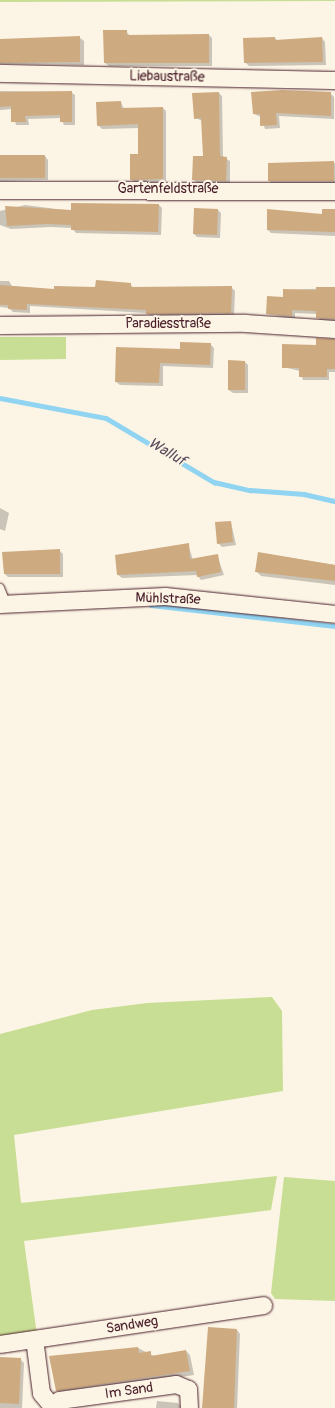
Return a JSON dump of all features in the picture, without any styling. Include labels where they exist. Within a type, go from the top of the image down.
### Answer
[{"type":"street","name":"Liebaustraße","points":[[0,73],[335,80]]},
{"type":"street","name":"Gartenfeldstraße","points":[[0,190],[335,192]]},
{"type":"street","name":"Paradiesstraße","points":[[0,325],[245,323],[335,329]]},
{"type":"street","name":"Mühlstraße","points":[[2,598],[165,596],[335,614]]},
{"type":"street","name":"Sandweg","points":[[0,1344],[263,1305]]},
{"type":"street","name":"Im Sand","points":[[35,1346],[41,1393],[52,1407],[59,1400],[176,1384],[188,1389],[188,1408]]},
{"type":"green space","points":[[0,0],[335,0],[335,1],[0,2]]},
{"type":"green space","points":[[0,337],[66,337],[66,359],[0,360]]},
{"type":"green space","points":[[272,997],[282,1011],[283,1091],[14,1135],[21,1203],[277,1176],[271,1210],[24,1241],[37,1335],[0,1340],[0,1034],[92,1010],[147,1003]]},
{"type":"green space","points":[[284,1177],[335,1181],[335,1301],[275,1299],[271,1293]]},
{"type":"building","points":[[103,30],[127,30],[127,35],[209,34],[209,63],[104,63]]},
{"type":"building","points":[[80,36],[80,62],[0,63],[0,39]]},
{"type":"building","points":[[275,37],[275,40],[322,37],[323,62],[244,63],[243,38]]},
{"type":"building","points":[[282,90],[331,92],[331,116],[276,113],[277,125],[260,126],[260,114],[253,114],[251,92]]},
{"type":"building","points":[[72,91],[72,122],[60,122],[60,115],[25,116],[26,122],[11,122],[11,106],[0,107],[0,92]]},
{"type":"building","points":[[219,92],[220,156],[227,157],[226,181],[192,180],[193,156],[203,156],[201,118],[194,119],[192,93]]},
{"type":"building","points":[[121,101],[121,108],[163,107],[163,179],[130,180],[130,154],[138,154],[138,124],[97,126],[96,102]]},
{"type":"building","points":[[0,155],[45,155],[45,178],[0,178]]},
{"type":"building","points":[[334,161],[334,181],[268,181],[268,163]]},
{"type":"building","points":[[71,203],[159,204],[158,232],[71,230],[71,225],[47,224],[7,226],[5,206],[71,210]]},
{"type":"building","points":[[194,208],[218,209],[217,235],[193,234]]},
{"type":"building","points":[[267,209],[322,214],[322,209],[335,209],[335,232],[267,230]]},
{"type":"building","points":[[96,280],[131,283],[131,287],[232,286],[231,313],[146,314],[146,310],[27,304],[27,310],[8,309],[8,305],[0,305],[0,285],[54,289],[54,286],[95,287]]},
{"type":"building","points":[[316,287],[335,287],[335,319],[316,318],[316,311],[292,310],[292,316],[266,314],[267,296],[283,297],[283,289],[316,290]]},
{"type":"building","points":[[316,338],[335,339],[335,369],[327,369],[327,377],[299,377],[299,368],[282,368],[282,344],[316,345]]},
{"type":"building","points":[[180,342],[211,343],[210,365],[160,363],[159,383],[115,382],[116,347],[180,349]]},
{"type":"building","points":[[228,360],[245,361],[245,390],[228,390]]},
{"type":"building","points":[[231,521],[233,542],[217,544],[215,522]]},
{"type":"building","points":[[189,543],[190,559],[218,554],[221,572],[197,577],[196,571],[117,575],[115,555]]},
{"type":"building","points":[[60,549],[60,574],[4,574],[2,552]]},
{"type":"building","points":[[258,552],[335,565],[335,581],[255,572]]},
{"type":"building","points":[[208,1327],[237,1329],[234,1408],[202,1408]]},
{"type":"building","points":[[138,1347],[139,1353],[151,1351],[151,1356],[186,1350],[190,1371],[56,1391],[49,1356]]},
{"type":"building","points":[[0,1357],[21,1358],[19,1404],[0,1403]]},
{"type":"waterway","name":"Walluf","points":[[0,398],[106,418],[214,482],[250,490],[304,494],[335,501]]},
{"type":"waterway","points":[[151,605],[335,626]]}]
